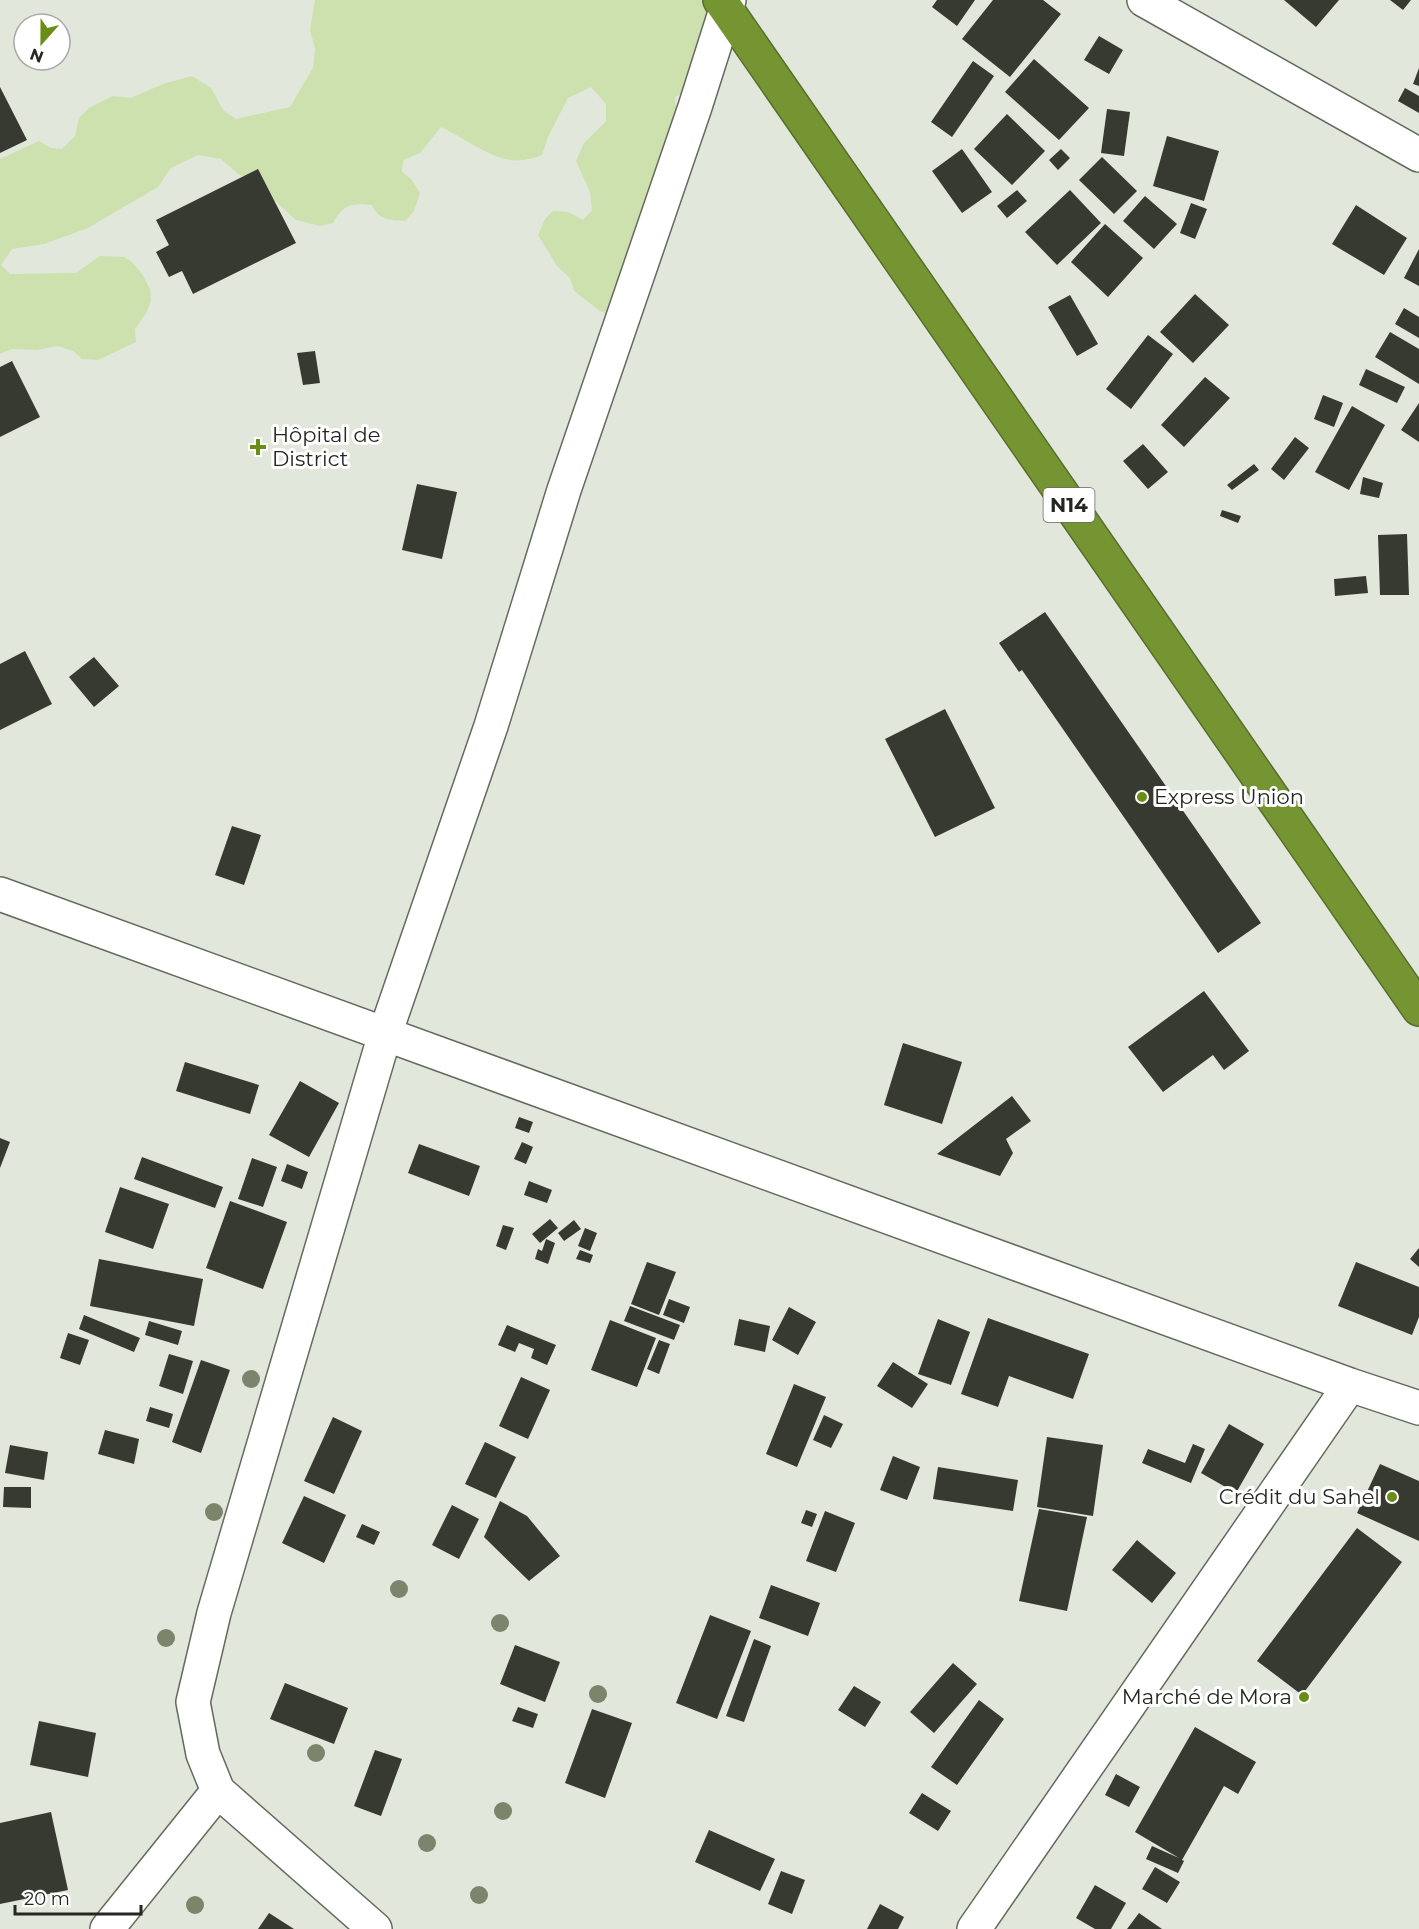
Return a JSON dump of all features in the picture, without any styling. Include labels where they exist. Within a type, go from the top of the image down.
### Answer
[{"type":"highway","name":"N14","points":[[725,3],[1419,1009]]},
{"type":"street","points":[[1144,0],[1419,156]]},
{"type":"street","points":[[375,1929],[218,1791],[203,1754],[193,1702],[214,1613],[384,1034],[491,726],[564,490],[695,107],[725,3]]},
{"type":"street","points":[[0,894],[1419,1408]]},
{"type":"street","points":[[974,1929],[1350,1384]]},
{"type":"street","points":[[107,1929],[218,1791]]},
{"type":"green space","points":[[315,0],[728,0],[702,83],[675,97],[677,122],[613,316],[600,311],[574,291],[570,278],[557,266],[538,235],[545,219],[553,211],[568,212],[583,220],[592,210],[590,192],[576,161],[584,143],[606,121],[606,104],[591,87],[568,98],[548,137],[542,155],[531,159],[502,158],[441,127],[420,153],[403,160],[402,172],[411,179],[420,193],[414,211],[405,221],[386,218],[378,214],[372,205],[359,204],[345,208],[333,223],[320,226],[296,220],[259,186],[237,173],[221,159],[198,155],[171,168],[158,187],[88,228],[44,244],[12,249],[1,265],[10,274],[76,273],[100,256],[124,257],[132,262],[142,274],[150,289],[151,300],[147,312],[135,329],[136,342],[98,360],[82,359],[73,351],[58,346],[37,350],[12,349],[0,354],[0,159],[39,141],[51,148],[62,149],[75,136],[79,118],[89,108],[113,96],[131,98],[163,84],[192,76],[211,88],[223,110],[236,119],[290,107],[313,68],[315,49],[310,30]]},
{"type":"building","points":[[937,0],[975,0],[957,26],[932,7]]},
{"type":"building","points":[[993,0],[1043,0],[1061,14],[1010,77],[962,39]]},
{"type":"building","points":[[1284,0],[1339,0],[1316,27]]},
{"type":"building","points":[[1390,0],[1411,0],[1403,10]]},
{"type":"building","points":[[1099,36],[1123,50],[1109,74],[1084,60]]},
{"type":"building","points":[[1034,59],[1089,108],[1059,140],[1005,92]]},
{"type":"building","points":[[973,61],[994,76],[952,137],[931,122]]},
{"type":"building","points":[[1419,68],[1419,86],[1413,84]]},
{"type":"building","points":[[0,87],[27,140],[0,153]]},
{"type":"building","points":[[1405,88],[1419,96],[1419,113],[1398,101]]},
{"type":"building","points":[[1107,109],[1130,112],[1124,156],[1101,153]]},
{"type":"building","points":[[1007,114],[1045,151],[1012,185],[974,149]]},
{"type":"building","points":[[1167,136],[1219,151],[1204,201],[1153,186]]},
{"type":"building","points":[[962,149],[992,192],[962,213],[932,171]]},
{"type":"building","points":[[1061,149],[1070,158],[1058,170],[1049,160]]},
{"type":"building","points":[[1102,157],[1137,191],[1114,214],[1079,180]]},
{"type":"building","points":[[258,169],[296,243],[193,294],[182,271],[169,277],[156,252],[169,245],[156,220]]},
{"type":"building","points":[[1017,190],[1027,201],[1007,218],[997,206]]},
{"type":"building","points":[[1070,190],[1101,223],[1057,265],[1025,232]]},
{"type":"building","points":[[1145,196],[1177,224],[1154,249],[1123,221]]},
{"type":"building","points":[[1191,203],[1207,209],[1195,239],[1180,233]]},
{"type":"building","points":[[1356,205],[1407,238],[1384,275],[1332,244]]},
{"type":"building","points":[[1105,224],[1143,258],[1108,297],[1071,262]]},
{"type":"building","points":[[1419,249],[1419,286],[1404,278]]},
{"type":"building","points":[[1195,294],[1229,325],[1193,363],[1160,332]]},
{"type":"building","points":[[1070,295],[1098,344],[1077,356],[1048,307]]},
{"type":"building","points":[[1404,308],[1419,317],[1419,338],[1395,324]]},
{"type":"building","points":[[1390,332],[1419,349],[1419,384],[1375,357]]},
{"type":"building","points":[[1148,335],[1173,354],[1131,409],[1106,389]]},
{"type":"building","points":[[315,351],[320,383],[303,385],[297,353]]},
{"type":"building","points":[[12,361],[40,417],[0,437],[0,367]]},
{"type":"building","points":[[1366,369],[1405,387],[1397,403],[1359,385]]},
{"type":"building","points":[[1205,377],[1230,398],[1184,447],[1161,425]]},
{"type":"building","points":[[1323,395],[1343,403],[1334,427],[1314,419]]},
{"type":"building","points":[[1419,403],[1419,442],[1401,430]]},
{"type":"building","points":[[1352,406],[1385,425],[1349,490],[1315,472]]},
{"type":"building","points":[[1295,437],[1309,448],[1284,480],[1271,469]]},
{"type":"building","points":[[1143,444],[1168,472],[1148,489],[1123,461]]},
{"type":"building","points":[[1254,464],[1259,470],[1232,490],[1227,485]]},
{"type":"building","points":[[1363,477],[1383,483],[1379,498],[1360,494]]},
{"type":"building","points":[[417,484],[457,492],[442,559],[402,550]]},
{"type":"building","points":[[1222,510],[1241,516],[1238,523],[1220,516]]},
{"type":"building","points":[[1407,534],[1409,595],[1380,595],[1378,535]]},
{"type":"building","points":[[1366,576],[1368,593],[1335,596],[1334,579]]},
{"type":"building","name":"Express Union","points":[[1045,612],[1261,923],[1218,953],[1022,670],[1019,672],[999,643]]},
{"type":"building","points":[[25,651],[52,704],[0,730],[0,664]]},
{"type":"building","points":[[94,657],[119,686],[94,707],[69,677]]},
{"type":"building","points":[[945,709],[995,808],[935,837],[885,739]]},
{"type":"building","points":[[232,826],[261,835],[244,885],[215,875]]},
{"type":"building","points":[[1204,991],[1249,1051],[1224,1070],[1213,1055],[1163,1092],[1128,1047]]},
{"type":"building","points":[[903,1043],[962,1062],[942,1124],[884,1105]]},
{"type":"building","points":[[185,1062],[259,1085],[250,1114],[176,1091]]},
{"type":"building","points":[[300,1081],[339,1103],[309,1157],[269,1135]]},
{"type":"building","points":[[1012,1096],[1031,1121],[1006,1139],[1013,1153],[1000,1176],[937,1154]]},
{"type":"building","points":[[519,1117],[533,1122],[529,1133],[515,1128]]},
{"type":"building","points":[[0,1138],[10,1142],[0,1168]]},
{"type":"building","points":[[522,1142],[533,1147],[526,1164],[514,1159]]},
{"type":"building","points":[[419,1144],[480,1166],[469,1196],[408,1173]]},
{"type":"building","points":[[142,1157],[223,1187],[215,1208],[134,1179]]},
{"type":"building","points":[[252,1158],[277,1167],[263,1207],[238,1199]]},
{"type":"building","points":[[287,1164],[308,1172],[302,1189],[281,1181]]},
{"type":"building","points":[[529,1181],[552,1190],[547,1203],[524,1195]]},
{"type":"building","points":[[120,1187],[169,1204],[153,1249],[105,1232]]},
{"type":"building","points":[[230,1201],[287,1222],[263,1289],[206,1268]]},
{"type":"building","points":[[550,1219],[558,1228],[540,1243],[532,1234]]},
{"type":"building","points":[[574,1220],[581,1229],[564,1241],[558,1233]]},
{"type":"building","points":[[503,1225],[514,1228],[506,1250],[496,1246]]},
{"type":"building","points":[[585,1228],[597,1233],[590,1251],[578,1246]]},
{"type":"building","points":[[546,1239],[555,1243],[548,1264],[535,1259],[538,1249],[542,1251]]},
{"type":"building","points":[[1419,1248],[1419,1267],[1410,1259]]},
{"type":"building","points":[[580,1250],[593,1255],[590,1263],[576,1259]]},
{"type":"building","points":[[99,1259],[203,1279],[194,1326],[90,1306]]},
{"type":"building","points":[[647,1262],[676,1272],[659,1315],[631,1304]]},
{"type":"building","points":[[1356,1262],[1419,1287],[1419,1317],[1412,1335],[1338,1306]]},
{"type":"building","points":[[669,1299],[690,1307],[684,1323],[663,1315]]},
{"type":"building","points":[[630,1306],[680,1325],[674,1340],[624,1321]]},
{"type":"building","points":[[789,1307],[816,1322],[798,1355],[772,1340]]},
{"type":"building","points":[[84,1315],[140,1338],[134,1352],[79,1329]]},
{"type":"building","points":[[988,1318],[1089,1354],[1073,1399],[1009,1376],[998,1407],[961,1394]]},
{"type":"building","points":[[739,1319],[770,1326],[765,1352],[734,1345]]},
{"type":"building","points":[[938,1319],[970,1332],[951,1385],[918,1374]]},
{"type":"building","points":[[610,1320],[656,1338],[637,1387],[591,1370]]},
{"type":"building","points":[[149,1321],[182,1331],[178,1345],[145,1335]]},
{"type":"building","points":[[507,1325],[556,1345],[547,1365],[531,1358],[534,1349],[519,1343],[515,1352],[498,1345]]},
{"type":"building","points":[[68,1333],[89,1340],[80,1365],[60,1358]]},
{"type":"building","points":[[659,1340],[670,1344],[659,1374],[647,1369]]},
{"type":"building","points":[[169,1354],[193,1361],[183,1394],[159,1386]]},
{"type":"building","points":[[201,1360],[230,1370],[201,1453],[172,1442]]},
{"type":"building","points":[[893,1362],[928,1384],[912,1408],[877,1386]]},
{"type":"building","points":[[521,1377],[550,1390],[528,1439],[499,1426]]},
{"type":"building","points":[[794,1384],[826,1397],[797,1467],[766,1454]]},
{"type":"building","points":[[150,1407],[173,1414],[169,1428],[146,1421]]},
{"type":"building","points":[[824,1415],[843,1424],[831,1448],[813,1440]]},
{"type":"building","points":[[333,1417],[362,1431],[334,1494],[304,1481]]},
{"type":"building","points":[[1229,1424],[1264,1444],[1236,1493],[1201,1473]]},
{"type":"building","points":[[105,1430],[139,1439],[134,1464],[98,1454]]},
{"type":"building","points":[[1047,1437],[1103,1445],[1093,1516],[1037,1507]]},
{"type":"building","points":[[485,1442],[516,1457],[496,1498],[465,1484]]},
{"type":"building","points":[[1193,1444],[1205,1449],[1191,1483],[1142,1463],[1148,1449],[1185,1463]]},
{"type":"building","points":[[10,1445],[48,1452],[44,1480],[5,1473]]},
{"type":"building","points":[[893,1456],[920,1467],[907,1500],[880,1490]]},
{"type":"building","name":"Crédit du Sahel","points":[[1380,1464],[1419,1481],[1419,1541],[1357,1513]]},
{"type":"building","points":[[938,1467],[1018,1480],[1013,1511],[933,1499]]},
{"type":"building","points":[[4,1487],[31,1487],[31,1508],[3,1507]]},
{"type":"building","points":[[304,1496],[346,1515],[324,1563],[282,1543]]},
{"type":"building","points":[[500,1501],[527,1516],[560,1556],[529,1581],[484,1537]]},
{"type":"building","points":[[452,1505],[479,1519],[459,1559],[432,1545]]},
{"type":"building","points":[[1039,1509],[1087,1517],[1067,1611],[1019,1601]]},
{"type":"building","points":[[806,1510],[817,1514],[812,1527],[801,1523]]},
{"type":"building","points":[[825,1511],[855,1523],[836,1572],[806,1561]]},
{"type":"building","points":[[362,1524],[380,1532],[374,1545],[356,1537]]},
{"type":"building","points":[[1357,1528],[1402,1562],[1302,1695],[1257,1661]]},
{"type":"building","points":[[1137,1540],[1176,1573],[1152,1603],[1112,1570]]},
{"type":"building","points":[[771,1585],[820,1603],[808,1636],[759,1618]]},
{"type":"building","points":[[710,1615],[751,1631],[717,1719],[676,1703]]},
{"type":"building","points":[[754,1639],[771,1646],[744,1722],[726,1716]]},
{"type":"building","points":[[515,1645],[560,1662],[545,1702],[500,1684]]},
{"type":"building","points":[[953,1663],[977,1684],[934,1733],[910,1712]]},
{"type":"building","points":[[285,1683],[348,1708],[334,1744],[270,1719]]},
{"type":"building","points":[[854,1686],[881,1702],[865,1727],[838,1710]]},
{"type":"building","points":[[979,1700],[1004,1719],[957,1785],[931,1767]]},
{"type":"building","points":[[518,1707],[538,1714],[533,1728],[512,1721]]},
{"type":"building","points":[[592,1709],[632,1723],[605,1798],[565,1783]]},
{"type":"building","points":[[39,1721],[96,1733],[88,1777],[30,1765]]},
{"type":"building","points":[[1195,1727],[1256,1762],[1238,1794],[1224,1786],[1182,1860],[1184,1861],[1178,1873],[1146,1859],[1152,1846],[1179,1858],[1135,1832]]},
{"type":"building","points":[[375,1750],[402,1759],[381,1816],[354,1806]]},
{"type":"building","points":[[1116,1774],[1140,1787],[1129,1807],[1105,1795]]},
{"type":"building","points":[[922,1793],[951,1811],[938,1831],[909,1813]]},
{"type":"building","points":[[51,1812],[68,1890],[0,1904],[0,1823]]},
{"type":"building","points":[[709,1830],[775,1859],[760,1891],[695,1862]]},
{"type":"building","points":[[1155,1867],[1180,1882],[1167,1903],[1142,1889]]},
{"type":"building","points":[[781,1871],[805,1880],[792,1914],[768,1904]]},
{"type":"building","points":[[1095,1885],[1126,1903],[1111,1929],[1095,1929],[1076,1918]]},
{"type":"building","points":[[880,1904],[904,1917],[898,1929],[867,1929]]},
{"type":"building","points":[[269,1913],[294,1929],[258,1929]]},
{"type":"building","points":[[1139,1913],[1162,1929],[1127,1929]]},
{"type":"place","name":"Hôpital de District","points":[[258,447]]},
{"type":"place","name":"Express Union","points":[[1142,797]]},
{"type":"place","name":"Crédit du Sahel","points":[[1392,1497]]},
{"type":"place","name":"Marché de Mora","points":[[1304,1697]]}]
